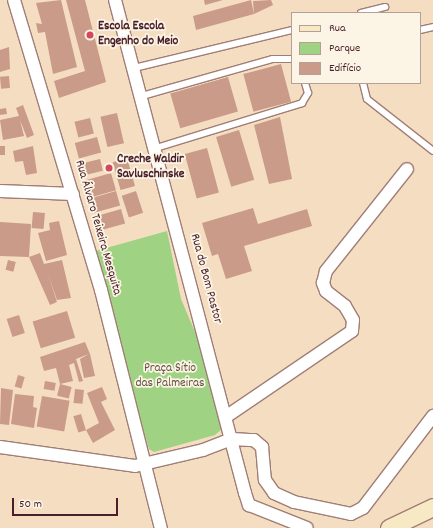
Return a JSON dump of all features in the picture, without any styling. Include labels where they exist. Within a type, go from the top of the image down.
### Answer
[{"type":"main road","points":[[389,528],[433,507]]},
{"type":"street","name":"Rua Álvaro Teixeira Mesquita","points":[[14,0],[73,194],[161,528]]},
{"type":"street","name":"Rua do Bom Pastor","points":[[115,0],[156,148],[249,504],[307,528]]},
{"type":"street","points":[[226,416],[352,331],[354,320],[345,306],[326,292],[323,282],[326,271],[406,169]]},
{"type":"street","points":[[0,191],[73,194]]},
{"type":"street","points":[[0,447],[125,466],[145,466],[232,439],[258,442],[265,480],[278,495],[334,513],[351,514],[363,508],[433,416]]},
{"type":"lane","points":[[365,12],[385,7]]},
{"type":"lane","points":[[421,30],[433,28]]},
{"type":"lane","points":[[134,68],[291,30]]},
{"type":"lane","points":[[142,96],[273,59],[291,59]]},
{"type":"lane","points":[[156,148],[302,103],[308,93],[305,84]]},
{"type":"lane","points":[[363,84],[367,99],[433,151]]},
{"type":"green space","name":"Praça Sítio das Palmeiras","points":[[167,231],[181,299],[198,339],[223,428],[215,435],[154,452],[149,449],[92,252]]},
{"type":"building","points":[[61,0],[77,67],[53,74],[45,32],[38,33],[36,23],[42,24],[36,3]]},
{"type":"building","points":[[66,0],[85,0],[106,82],[59,98],[54,81],[85,71]]},
{"type":"building","points":[[204,0],[223,0],[205,5]]},
{"type":"building","points":[[251,0],[254,14],[196,30],[193,16]]},
{"type":"building","points":[[271,0],[273,5],[254,14],[253,1]]},
{"type":"building","points":[[9,47],[10,69],[0,72],[0,50]]},
{"type":"building","points":[[281,64],[291,102],[253,112],[243,74]]},
{"type":"building","points":[[9,76],[10,88],[1,89],[0,77]]},
{"type":"building","points":[[228,77],[238,112],[180,128],[170,94]]},
{"type":"building","points":[[23,105],[34,135],[27,138],[20,120],[24,136],[3,140],[0,120],[19,116],[16,108]]},
{"type":"building","points":[[6,108],[7,114],[0,115],[0,109]]},
{"type":"building","points":[[117,113],[124,143],[107,147],[100,117]]},
{"type":"building","points":[[280,117],[292,179],[269,184],[254,125]]},
{"type":"building","points":[[90,118],[94,134],[78,137],[74,122]]},
{"type":"building","points":[[239,130],[254,180],[231,187],[216,137]]},
{"type":"building","points":[[97,137],[101,152],[79,158],[75,143]]},
{"type":"building","points":[[0,146],[5,146],[5,155],[0,155]]},
{"type":"building","points":[[33,146],[37,173],[26,175],[23,161],[15,162],[13,151]]},
{"type":"building","points":[[207,148],[219,192],[197,198],[185,154]]},
{"type":"building","points":[[127,158],[135,186],[121,190],[113,162]]},
{"type":"building","points":[[100,159],[103,171],[84,175],[82,164]]},
{"type":"building","points":[[111,173],[116,190],[88,198],[83,181]]},
{"type":"building","points":[[116,191],[120,205],[94,213],[90,198]]},
{"type":"building","points":[[136,191],[143,213],[129,218],[122,196]]},
{"type":"building","points":[[253,208],[258,224],[307,209],[312,226],[244,246],[252,271],[226,279],[218,254],[212,256],[202,223]]},
{"type":"building","points":[[121,209],[125,223],[99,231],[95,216]]},
{"type":"building","points":[[33,212],[45,213],[44,229],[32,228]]},
{"type":"building","points":[[59,221],[67,255],[46,261],[38,233],[50,230],[49,223]]},
{"type":"building","points":[[0,222],[31,224],[29,257],[0,256]]},
{"type":"building","points":[[40,253],[44,264],[62,260],[71,298],[57,300],[48,274],[57,302],[50,305],[29,257]]},
{"type":"building","points":[[8,260],[16,262],[13,272],[6,270]]},
{"type":"building","points":[[67,311],[75,338],[41,348],[33,322]]},
{"type":"building","points":[[19,315],[25,333],[13,337],[7,319]]},
{"type":"building","points":[[85,342],[90,354],[95,376],[84,378],[80,359],[89,354],[76,359],[83,381],[79,382],[74,363],[69,365],[73,381],[60,384],[56,368],[44,371],[40,357]]},
{"type":"building","points":[[18,375],[25,377],[21,388],[15,387]]},
{"type":"building","points":[[45,381],[56,383],[54,391],[44,389]]},
{"type":"building","points":[[60,384],[72,387],[69,399],[57,396]]},
{"type":"building","points":[[102,387],[107,399],[101,402],[115,430],[93,443],[86,430],[99,423],[87,393]]},
{"type":"building","points":[[1,388],[13,390],[9,425],[0,424]]},
{"type":"building","points":[[75,389],[84,390],[82,404],[74,403]]},
{"type":"building","points":[[15,394],[34,396],[33,407],[37,408],[34,428],[11,424]]},
{"type":"building","points":[[42,396],[70,401],[64,431],[37,427]]},
{"type":"building","points":[[81,414],[86,430],[78,433],[73,416]]},
{"type":"place","name":"Escola Escola Engenho do Meio","points":[[90,35]]},
{"type":"place","name":"Creche Waldir Savluschinske","points":[[109,168]]}]
